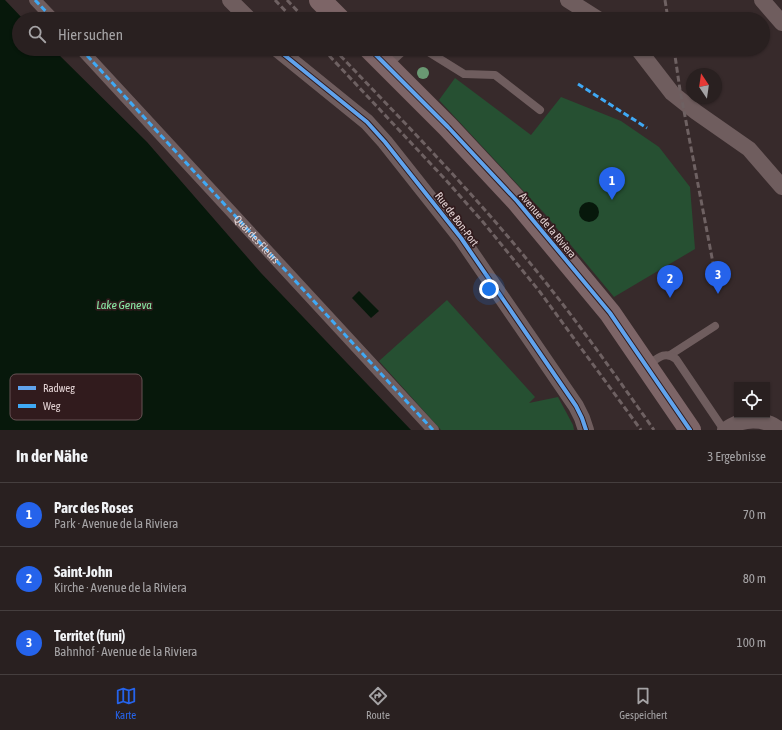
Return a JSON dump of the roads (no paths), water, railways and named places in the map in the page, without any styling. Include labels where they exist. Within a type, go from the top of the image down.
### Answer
[{"type":"main road","points":[[320,0],[332,12]]},
{"type":"main road","name":"Avenue de la Riviera","points":[[377,56],[448,127],[517,201],[610,313],[690,430]]},
{"type":"street","points":[[34,0],[46,12]]},
{"type":"street","points":[[230,0],[242,12]]},
{"type":"street","points":[[568,0],[587,12]]},
{"type":"street","points":[[762,0],[782,23]]},
{"type":"street","name":"Quai des Fleurs","points":[[87,56],[432,430]]},
{"type":"street","name":"Rue de Bon-Port","points":[[286,56],[367,122],[385,142],[461,238],[576,406],[586,430]]},
{"type":"street","points":[[643,56],[672,93],[696,112],[749,149],[782,187]]},
{"type":"street","points":[[725,430],[741,423],[753,421],[765,421],[774,425],[780,430]]},
{"type":"lane","points":[[387,66],[398,56]]},
{"type":"lane","points":[[435,56],[464,74],[495,75],[540,110]]},
{"type":"lane","points":[[647,366],[660,357],[670,355],[715,326]]},
{"type":"lane","points":[[670,355],[676,359],[725,430]]},
{"type":"water","name":"Lake Geneva","points":[[0,0],[5,0],[16,12],[12,12],[12,56],[60,56],[147,142],[261,273],[411,430],[0,430]]},
{"type":"water","points":[[589,202],[596,205],[599,212],[596,219],[589,222],[582,219],[579,212],[582,205]]},
{"type":"water","points":[[359,291],[379,311],[371,318],[352,298]]},
{"type":"railway","points":[[275,0],[286,12]]},
{"type":"railway","points":[[287,0],[298,12]]},
{"type":"railway","points":[[665,0],[667,12]]},
{"type":"railway","points":[[330,56],[444,178],[483,222],[540,292],[641,430]]},
{"type":"railway","points":[[341,56],[452,174],[520,251],[572,317],[654,430]]},
{"type":"railway","points":[[675,56],[680,90],[713,263]]},
{"type":"place","name":"Parc des Roses","points":[[612,200]]},
{"type":"place","name":"Territet (funi)","points":[[718,294]]},
{"type":"place","name":"Saint-John","points":[[670,298]]}]
